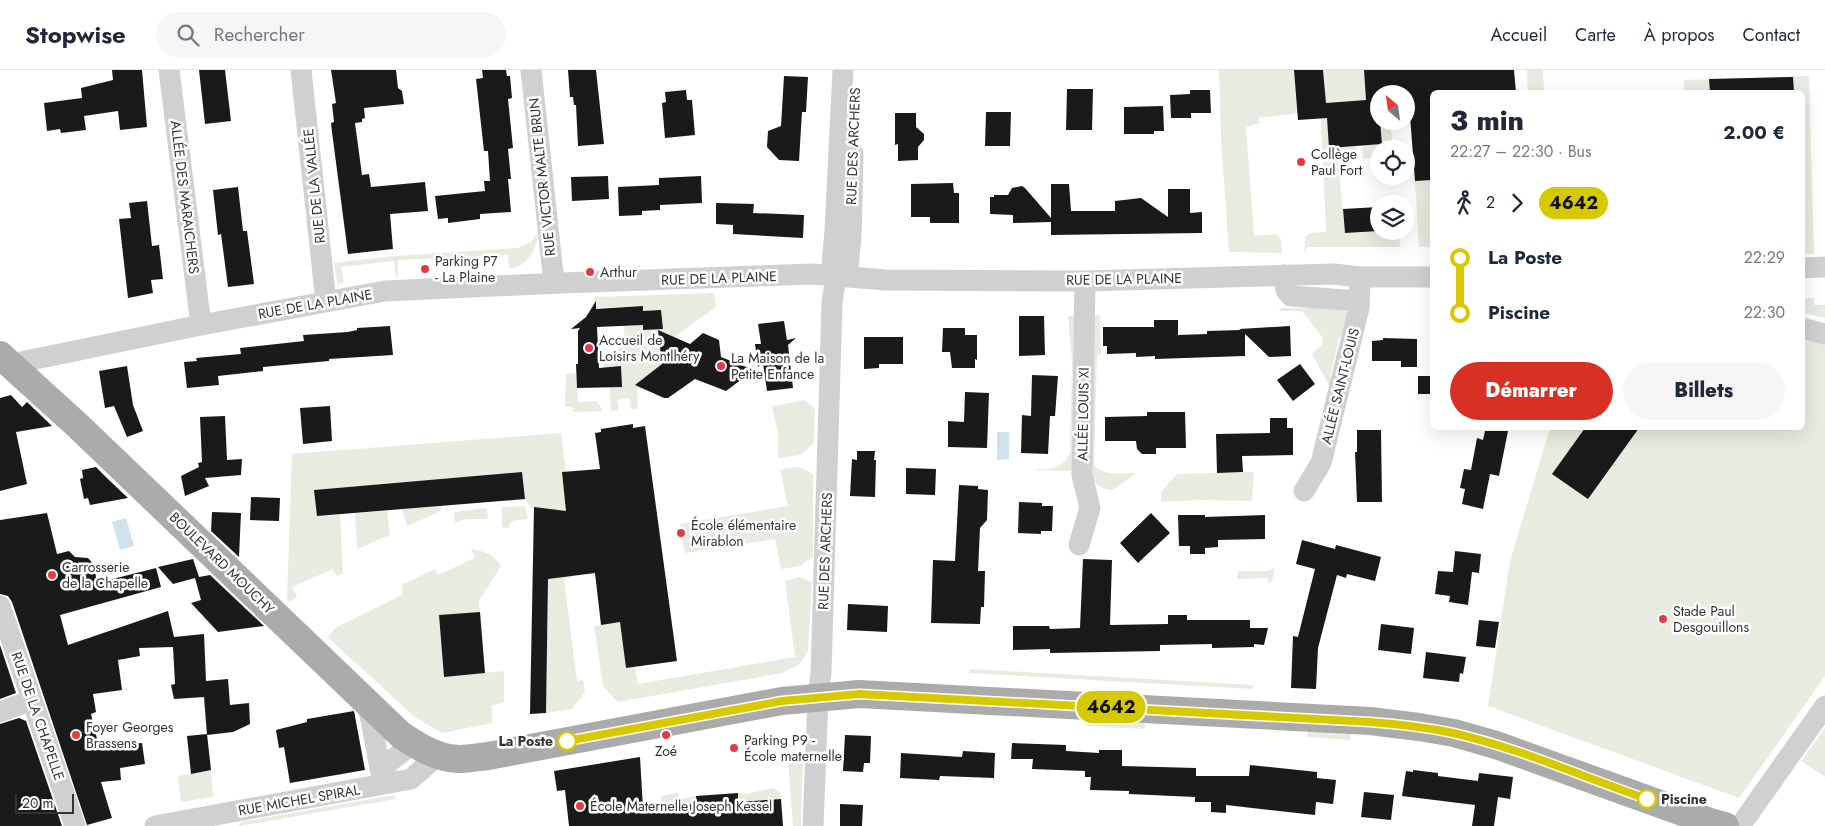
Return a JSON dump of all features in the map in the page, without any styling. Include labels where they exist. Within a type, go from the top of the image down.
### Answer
[{"type":"main road","name":"BOULEVARD MOUCHY","points":[[4,361],[148,492],[401,735],[438,755],[461,759],[488,756],[782,701],[818,697],[859,694],[954,698],[1360,721],[1419,727],[1454,733],[1496,745],[1716,825]]},
{"type":"street","name":"ALLÉE DES MARAICHERS","points":[[169,70],[201,325]]},
{"type":"street","name":"RUE DE LA VALLÉE","points":[[301,70],[326,302]]},
{"type":"street","name":"RUE VICTOR MALTE BRUN","points":[[530,70],[554,283]]},
{"type":"street","name":"RUE DES ARCHERS","points":[[813,826],[818,697],[821,673],[832,303],[836,277],[832,265],[843,70]]},
{"type":"street","name":"RUE DES ARCHERS","points":[[836,277],[848,266],[849,258],[856,70]]},
{"type":"street","points":[[1805,268],[1825,268]]},
{"type":"street","name":"RUE DE LA PLAINE","points":[[4,361],[385,291],[812,274],[886,280],[1085,280],[1334,274],[1360,277],[1430,277]]},
{"type":"street","points":[[1284,275],[1286,290],[1291,296],[1359,302]]},
{"type":"street","name":"ALLÉE SAINT-LOUIS","points":[[1304,491],[1321,463],[1359,308],[1360,277]]},
{"type":"street","name":"ALLÉE LOUIS XI","points":[[1078,545],[1090,508],[1082,476],[1085,280]]},
{"type":"street","points":[[1805,329],[1825,334]]},
{"type":"street","name":"RUE DE LA CHAPELLE","points":[[0,606],[75,826]]},
{"type":"street","points":[[0,712],[32,700]]},
{"type":"street","points":[[368,704],[382,776]]},
{"type":"street","points":[[1740,826],[1825,706]]},
{"type":"street","points":[[382,776],[414,743]]},
{"type":"street","name":"RUE MICHEL SPIRAL","points":[[155,826],[382,776],[411,779],[438,755]]},
{"type":"shaded area","points":[[1219,70],[1294,70],[1298,113],[1258,118],[1260,123],[1246,127],[1254,236],[1277,234],[1281,240],[1282,253],[1229,252],[1221,139]]},
{"type":"shaded area","points":[[1323,70],[1364,70],[1366,100],[1326,103]]},
{"type":"shaded area","points":[[1527,70],[1543,70],[1544,90],[1528,90]]},
{"type":"shaded area","points":[[1809,76],[1814,254],[1805,254],[1805,90],[1684,90],[1684,80]]},
{"type":"shaded area","points":[[1327,117],[1329,148],[1356,146],[1357,153],[1322,156],[1321,118]]},
{"type":"shaded area","points":[[1381,130],[1391,130],[1392,140],[1382,140]]},
{"type":"shaded area","points":[[1370,145],[1370,158],[1363,159],[1362,146]]},
{"type":"shaded area","points":[[1338,161],[1345,233],[1370,232],[1370,240],[1400,240],[1400,247],[1307,247],[1304,254],[1305,237],[1310,233],[1326,232],[1323,162]]},
{"type":"shaded area","points":[[1430,180],[1430,247],[1419,247],[1415,181]]},
{"type":"shaded area","points":[[538,232],[536,244],[530,256],[521,265],[516,267],[509,268],[508,255],[398,260],[398,277],[396,277],[394,261],[341,267],[344,282],[339,284],[338,287],[334,263],[394,256],[518,248],[532,241]]},
{"type":"shaded area","points":[[714,293],[716,307],[674,337],[650,388],[637,389],[638,409],[631,409],[630,398],[617,400],[619,410],[611,411],[609,384],[620,366],[604,367],[604,360],[621,347],[624,338],[624,326],[643,325],[644,330],[662,329],[661,311],[643,311],[643,306],[595,308],[594,297]]},
{"type":"shaded area","points":[[1814,298],[1814,305],[1825,305],[1825,318],[1805,313],[1805,299]]},
{"type":"shaded area","points":[[1279,308],[1343,308],[1347,310],[1348,332],[1339,338],[1330,377],[1335,385],[1330,387],[1312,354],[1321,346],[1323,338],[1302,311],[1280,311]]},
{"type":"shaded area","points":[[1100,315],[1101,354],[1097,355],[1094,464],[1102,471],[1108,473],[1136,473],[1113,490],[1101,487],[1095,482],[1088,463],[1094,316]]},
{"type":"shaded area","points":[[1068,316],[1077,316],[1073,471],[1034,470],[1055,468],[1070,453],[1072,363]]},
{"type":"shaded area","name":"Stade Paul Desgouillons","points":[[1805,338],[1825,343],[1825,676],[1739,798],[1488,706],[1510,561],[1549,430],[1805,430]]},
{"type":"shaded area","points":[[576,373],[578,402],[597,401],[603,411],[573,412],[572,407],[565,407],[566,374]]},
{"type":"shaded area","points":[[805,400],[815,409],[814,443],[801,455],[778,458],[778,434],[772,406]]},
{"type":"shaded area","points":[[561,433],[566,472],[562,473],[574,576],[564,579],[577,681],[583,680],[585,692],[572,709],[546,713],[549,509],[531,508],[525,499],[522,472],[315,490],[317,516],[340,515],[343,573],[337,576],[333,569],[292,587],[297,597],[289,602],[287,599],[292,454]]},
{"type":"shaded area","points":[[800,467],[813,474],[813,557],[800,566],[781,569],[775,539],[685,553],[680,524],[788,506],[780,469]]},
{"type":"shaded area","points":[[1254,472],[1252,501],[1201,500],[1161,502],[1161,492],[1177,474]]},
{"type":"shaded area","points":[[441,506],[441,511],[407,526],[402,509]]},
{"type":"shaded area","points":[[525,506],[528,519],[512,521],[508,528],[502,527],[502,507]]},
{"type":"shaded area","points":[[487,508],[488,519],[466,519],[455,523],[454,512]]},
{"type":"shaded area","points":[[387,511],[390,535],[357,549],[355,513]]},
{"type":"shaded area","points":[[471,549],[488,554],[501,566],[479,601],[480,612],[439,615],[444,677],[504,671],[504,703],[492,705],[492,723],[442,733],[415,717],[327,637],[337,627],[402,595],[403,584],[435,569],[438,575],[475,558]]},
{"type":"shaded area","points":[[1275,568],[1272,580],[1268,584],[1268,578],[1237,579],[1238,571],[1268,571]]},
{"type":"shaded area","points":[[800,577],[812,582],[808,651],[800,664],[782,673],[618,702],[603,686],[594,626],[620,622],[626,668],[635,667],[638,684],[795,657],[785,581]]},
{"type":"shaded area","points":[[970,669],[1253,685],[1253,689],[969,673]]},
{"type":"shaded area","points":[[1086,720],[1145,722],[1145,729],[1086,726]]},
{"type":"shaded area","points":[[1825,728],[1825,777],[1801,761]]},
{"type":"shaded area","points":[[1308,731],[1351,734],[1350,740],[1307,737]]},
{"type":"shaded area","points":[[803,758],[801,826],[793,826],[788,761]]},
{"type":"shaded area","points":[[211,770],[213,797],[181,802],[178,776]]},
{"type":"shaded area","points":[[773,788],[780,792],[781,799],[738,802],[738,793],[746,794]]},
{"type":"shaded area","points":[[678,793],[678,799],[696,796],[697,804],[663,826],[661,796]]},
{"type":"shaded area","points":[[394,795],[396,799],[239,826],[241,822]]},
{"type":"water","points":[[997,432],[1009,432],[1009,459],[997,460]]},
{"type":"water","points":[[126,518],[134,546],[120,550],[112,522]]},
{"type":"building","points":[[112,70],[142,70],[147,127],[120,130],[118,111],[84,116],[86,130],[61,133],[60,129],[47,131],[44,103],[82,98],[81,88],[113,80]]},
{"type":"building","points":[[199,70],[225,70],[231,121],[205,124]]},
{"type":"building","points":[[331,70],[396,70],[398,88],[402,91],[404,104],[364,108],[365,118],[362,119],[362,122],[355,123],[362,175],[369,174],[371,187],[425,182],[428,211],[390,214],[393,249],[348,254],[331,123],[334,122],[332,104],[336,103]]},
{"type":"building","points":[[482,70],[506,70],[507,76],[510,76],[512,98],[508,99],[513,148],[508,149],[511,179],[508,179],[511,212],[480,214],[480,219],[448,223],[448,218],[438,219],[435,196],[485,191],[484,181],[490,181],[488,151],[484,151],[476,79],[483,78]]},
{"type":"building","points":[[568,70],[596,70],[604,144],[578,146],[576,105],[574,105],[573,97],[570,97]]},
{"type":"building","points":[[1294,70],[1323,70],[1326,103],[1366,100],[1364,70],[1514,70],[1516,90],[1430,90],[1430,180],[1415,181],[1415,140],[1412,140],[1411,130],[1415,130],[1415,85],[1370,85],[1370,130],[1381,130],[1382,140],[1370,140],[1370,145],[1329,148],[1327,118],[1298,120]]},
{"type":"building","points":[[784,76],[808,77],[806,112],[802,112],[799,161],[779,160],[767,147],[768,131],[781,126]]},
{"type":"building","points":[[1793,77],[1794,90],[1710,90],[1709,79]]},
{"type":"building","points":[[1067,89],[1093,89],[1092,130],[1066,130]]},
{"type":"building","points":[[686,90],[687,100],[692,100],[695,135],[665,138],[662,103],[666,102],[665,92]]},
{"type":"building","points":[[1190,90],[1210,90],[1211,113],[1191,113],[1191,118],[1171,118],[1170,95],[1190,94]]},
{"type":"building","points":[[1163,106],[1164,131],[1154,131],[1154,134],[1124,134],[1124,107]]},
{"type":"building","points":[[986,112],[1011,112],[1010,146],[985,146]]},
{"type":"building","points":[[895,113],[916,113],[916,127],[924,134],[924,140],[918,147],[918,160],[898,161],[898,144],[895,145]]},
{"type":"building","points":[[608,176],[609,199],[572,201],[571,177]]},
{"type":"building","points":[[701,176],[702,203],[660,205],[660,210],[642,211],[642,215],[619,216],[618,187],[659,185],[659,178]]},
{"type":"building","points":[[953,183],[954,193],[959,193],[959,223],[930,223],[930,217],[911,217],[911,184]]},
{"type":"building","points":[[1051,184],[1069,184],[1071,211],[1115,211],[1115,201],[1141,198],[1168,217],[1168,189],[1190,189],[1190,213],[1202,212],[1202,233],[1051,235],[1051,222],[1013,223],[1013,215],[990,214],[990,197],[994,197],[994,195],[1008,195],[1012,188],[1022,186],[1051,218]]},
{"type":"building","points":[[238,187],[243,231],[247,231],[254,284],[228,287],[221,234],[218,235],[213,190]]},
{"type":"building","points":[[147,201],[152,246],[159,245],[163,279],[151,280],[153,293],[128,298],[119,219],[131,218],[129,203]]},
{"type":"building","points":[[716,203],[754,204],[753,213],[804,215],[803,238],[733,234],[733,225],[716,224]]},
{"type":"building","points":[[1370,208],[1370,232],[1345,233],[1343,209]]},
{"type":"building","name":"Accueil de Loisirs Montlhéry","points":[[596,301],[596,309],[643,306],[643,311],[661,310],[663,329],[643,330],[643,325],[597,327],[599,368],[621,366],[622,387],[577,388],[576,364],[578,364],[578,331],[580,328],[571,329],[586,317]]},
{"type":"building","points":[[1019,316],[1044,316],[1045,355],[1019,356]]},
{"type":"building","points":[[1154,320],[1178,320],[1178,335],[1207,334],[1207,331],[1290,326],[1291,356],[1269,357],[1245,334],[1245,356],[1155,359],[1155,356],[1136,357],[1136,353],[1107,354],[1107,346],[1103,346],[1103,327],[1154,327]]},
{"type":"building","points":[[784,321],[787,340],[796,338],[788,345],[793,388],[767,391],[763,363],[758,367],[755,344],[761,344],[758,324]]},
{"type":"building","points":[[390,326],[393,355],[329,359],[329,361],[263,367],[263,371],[218,376],[219,385],[187,388],[184,362],[197,361],[196,358],[241,354],[240,348],[304,341],[303,335],[348,332],[357,330],[357,328]]},
{"type":"building","points":[[943,328],[965,328],[965,335],[977,335],[977,360],[975,359],[975,368],[952,368],[950,352],[942,352]]},
{"type":"building","name":"La Maison de la Petite Enfance","points":[[658,330],[690,344],[703,333],[719,340],[721,357],[754,370],[726,391],[695,379],[668,398],[664,398],[635,385],[662,364]]},
{"type":"building","points":[[864,337],[903,337],[903,364],[879,364],[879,368],[864,369]]},
{"type":"building","points":[[1383,338],[1417,339],[1417,367],[1401,367],[1401,361],[1372,361],[1372,341],[1383,340]]},
{"type":"building","points":[[1300,364],[1315,384],[1293,401],[1277,380]]},
{"type":"building","points":[[127,366],[133,405],[143,431],[127,437],[114,406],[105,408],[99,371]]},
{"type":"building","points":[[1032,375],[1058,376],[1055,416],[1050,416],[1048,454],[1021,453],[1022,415],[1031,416]]},
{"type":"building","points":[[1418,376],[1430,376],[1430,394],[1418,394]]},
{"type":"building","points":[[965,392],[989,393],[987,448],[948,447],[948,421],[964,422]]},
{"type":"building","points":[[11,395],[22,407],[27,402],[52,426],[16,432],[27,484],[0,491],[0,398]]},
{"type":"building","points":[[330,406],[332,441],[303,444],[300,408]]},
{"type":"building","points":[[1147,412],[1185,412],[1186,448],[1156,448],[1156,454],[1142,454],[1137,449],[1136,441],[1105,441],[1105,417],[1147,416]]},
{"type":"building","points":[[225,416],[227,460],[242,459],[241,475],[205,478],[209,486],[185,496],[181,476],[199,467],[198,463],[202,462],[200,417]]},
{"type":"building","points":[[1270,418],[1287,418],[1287,428],[1293,428],[1293,455],[1242,456],[1243,472],[1217,473],[1216,434],[1270,433]]},
{"type":"building","points":[[633,424],[633,428],[645,426],[677,661],[626,668],[620,622],[601,625],[595,573],[548,579],[546,713],[530,714],[534,507],[566,511],[562,472],[600,469],[595,433],[601,432],[601,429]]},
{"type":"building","points":[[1357,430],[1381,430],[1382,502],[1357,502],[1355,452],[1357,452]]},
{"type":"building","points":[[1584,430],[1638,430],[1588,499],[1552,474]]},
{"type":"building","points":[[1485,431],[1508,431],[1499,476],[1490,474],[1483,509],[1462,504],[1465,489],[1460,488],[1464,469],[1471,470],[1477,438],[1483,440]]},
{"type":"building","points":[[857,451],[875,451],[875,497],[850,496],[852,459],[857,460]]},
{"type":"building","points":[[96,467],[128,498],[90,505],[88,498],[84,499],[80,479],[83,478],[82,470]]},
{"type":"building","points":[[906,468],[936,469],[935,495],[906,494]]},
{"type":"building","points":[[522,472],[525,499],[317,516],[314,490]]},
{"type":"building","points":[[959,485],[978,486],[978,489],[988,490],[987,520],[980,528],[978,571],[985,571],[984,607],[981,607],[980,624],[931,623],[933,560],[955,561]]},
{"type":"building","points":[[251,497],[280,498],[279,521],[250,520]]},
{"type":"building","points":[[1019,502],[1042,503],[1042,506],[1053,506],[1052,531],[1041,531],[1041,534],[1018,533]]},
{"type":"building","points":[[212,512],[241,513],[239,557],[211,531]]},
{"type":"building","points":[[47,513],[57,554],[69,551],[75,557],[88,558],[94,565],[97,583],[156,568],[161,587],[60,615],[68,645],[168,611],[174,637],[204,634],[206,681],[228,679],[230,705],[249,703],[250,724],[233,732],[207,735],[204,697],[174,699],[171,685],[175,684],[173,647],[139,648],[140,656],[118,660],[122,690],[93,694],[96,712],[91,714],[99,747],[142,743],[145,764],[120,768],[121,780],[101,782],[112,818],[87,825],[12,602],[8,596],[0,594],[0,520]]},
{"type":"building","points":[[1151,513],[1170,533],[1138,563],[1120,543]]},
{"type":"building","points":[[1178,515],[1205,515],[1205,517],[1265,515],[1265,539],[1218,540],[1218,547],[1205,548],[1205,554],[1190,554],[1190,546],[1179,546]]},
{"type":"building","points":[[1302,540],[1335,549],[1336,545],[1381,557],[1375,581],[1347,574],[1346,578],[1337,575],[1318,648],[1316,689],[1291,688],[1293,636],[1298,637],[1315,569],[1296,564]]},
{"type":"building","points":[[1455,551],[1481,554],[1479,573],[1472,572],[1468,605],[1449,602],[1450,596],[1435,594],[1438,571],[1453,572]]},
{"type":"building","points":[[193,559],[199,577],[210,575],[264,626],[218,632],[191,603],[201,600],[195,578],[173,584],[158,567]]},
{"type":"building","points":[[1083,559],[1112,560],[1110,625],[1168,624],[1168,615],[1187,615],[1187,620],[1250,620],[1250,628],[1268,628],[1264,645],[1254,644],[1254,647],[1212,648],[1212,644],[1160,645],[1160,651],[1050,653],[1050,649],[1013,650],[1013,626],[1049,626],[1050,629],[1080,628]]},
{"type":"building","points":[[848,604],[888,606],[887,632],[847,630]]},
{"type":"building","points":[[480,612],[485,673],[444,677],[439,615]]},
{"type":"building","points":[[1479,620],[1499,622],[1495,648],[1476,646]]},
{"type":"building","points":[[1381,624],[1414,628],[1411,654],[1378,650]]},
{"type":"building","points":[[0,645],[16,693],[0,699]]},
{"type":"building","points":[[1426,652],[1466,657],[1463,674],[1460,673],[1459,682],[1423,678]]},
{"type":"building","points":[[354,711],[365,770],[290,783],[284,747],[279,748],[276,730],[307,722],[307,719]]},
{"type":"building","points":[[19,718],[26,721],[62,826],[0,826],[0,724]]},
{"type":"building","points":[[207,734],[211,770],[191,774],[187,736]]},
{"type":"building","points":[[845,735],[871,736],[870,763],[864,763],[863,772],[843,771]]},
{"type":"building","points":[[1012,743],[1066,745],[1066,751],[1099,753],[1099,750],[1122,750],[1122,766],[1196,768],[1196,776],[1249,776],[1250,765],[1317,772],[1317,778],[1336,780],[1333,804],[1316,802],[1315,815],[1226,805],[1226,813],[1211,812],[1211,802],[1195,802],[1195,797],[1129,794],[1129,791],[1090,790],[1091,777],[1085,777],[1085,771],[1032,769],[1033,759],[1011,759]]},
{"type":"building","points":[[963,751],[995,753],[994,778],[940,776],[939,780],[900,778],[901,753],[962,757]]},
{"type":"building","points":[[640,757],[643,808],[697,804],[696,796],[738,793],[738,802],[781,799],[783,826],[569,826],[565,790],[557,791],[554,771]]},
{"type":"building","points":[[1413,770],[1438,773],[1438,776],[1478,781],[1479,773],[1513,777],[1510,799],[1498,797],[1494,826],[1472,826],[1475,805],[1402,796],[1406,771],[1413,772]]},
{"type":"building","points":[[1364,792],[1394,795],[1391,820],[1361,817]]},
{"type":"building","points":[[840,804],[863,805],[862,826],[840,826]]},
{"type":"bus line","name":"4642","points":[[567,741],[782,701],[859,694],[954,698],[1370,722],[1419,727],[1454,733],[1496,745],[1647,799]]},
{"type":"place","name":"Collège Paul Fort","points":[[1301,162]]},
{"type":"place","name":"Parking P7 - La Plaine","points":[[425,269]]},
{"type":"place","name":"Arthur","points":[[590,272]]},
{"type":"place","name":"Accueil de Loisirs Montlhéry","points":[[589,348]]},
{"type":"place","name":"La Maison de la Petite Enfance","points":[[721,366]]},
{"type":"place","name":"École élémentaire Mirablon","points":[[681,533]]},
{"type":"place","name":"Carrosserie de la Chapelle","points":[[52,575]]},
{"type":"place","name":"Stade Paul Desgouillons","points":[[1663,619]]},
{"type":"place","name":"Foyer Georges Brassens","points":[[76,735]]},
{"type":"place","name":"Zoé","points":[[666,735]]},
{"type":"place","name":"La Poste","points":[[567,741]]},
{"type":"place","name":"Parking P9 - École maternelle","points":[[734,748]]},
{"type":"place","name":"Piscine","points":[[1647,799]]},
{"type":"place","name":"École Maternelle Joseph Kessel","points":[[580,806]]}]
